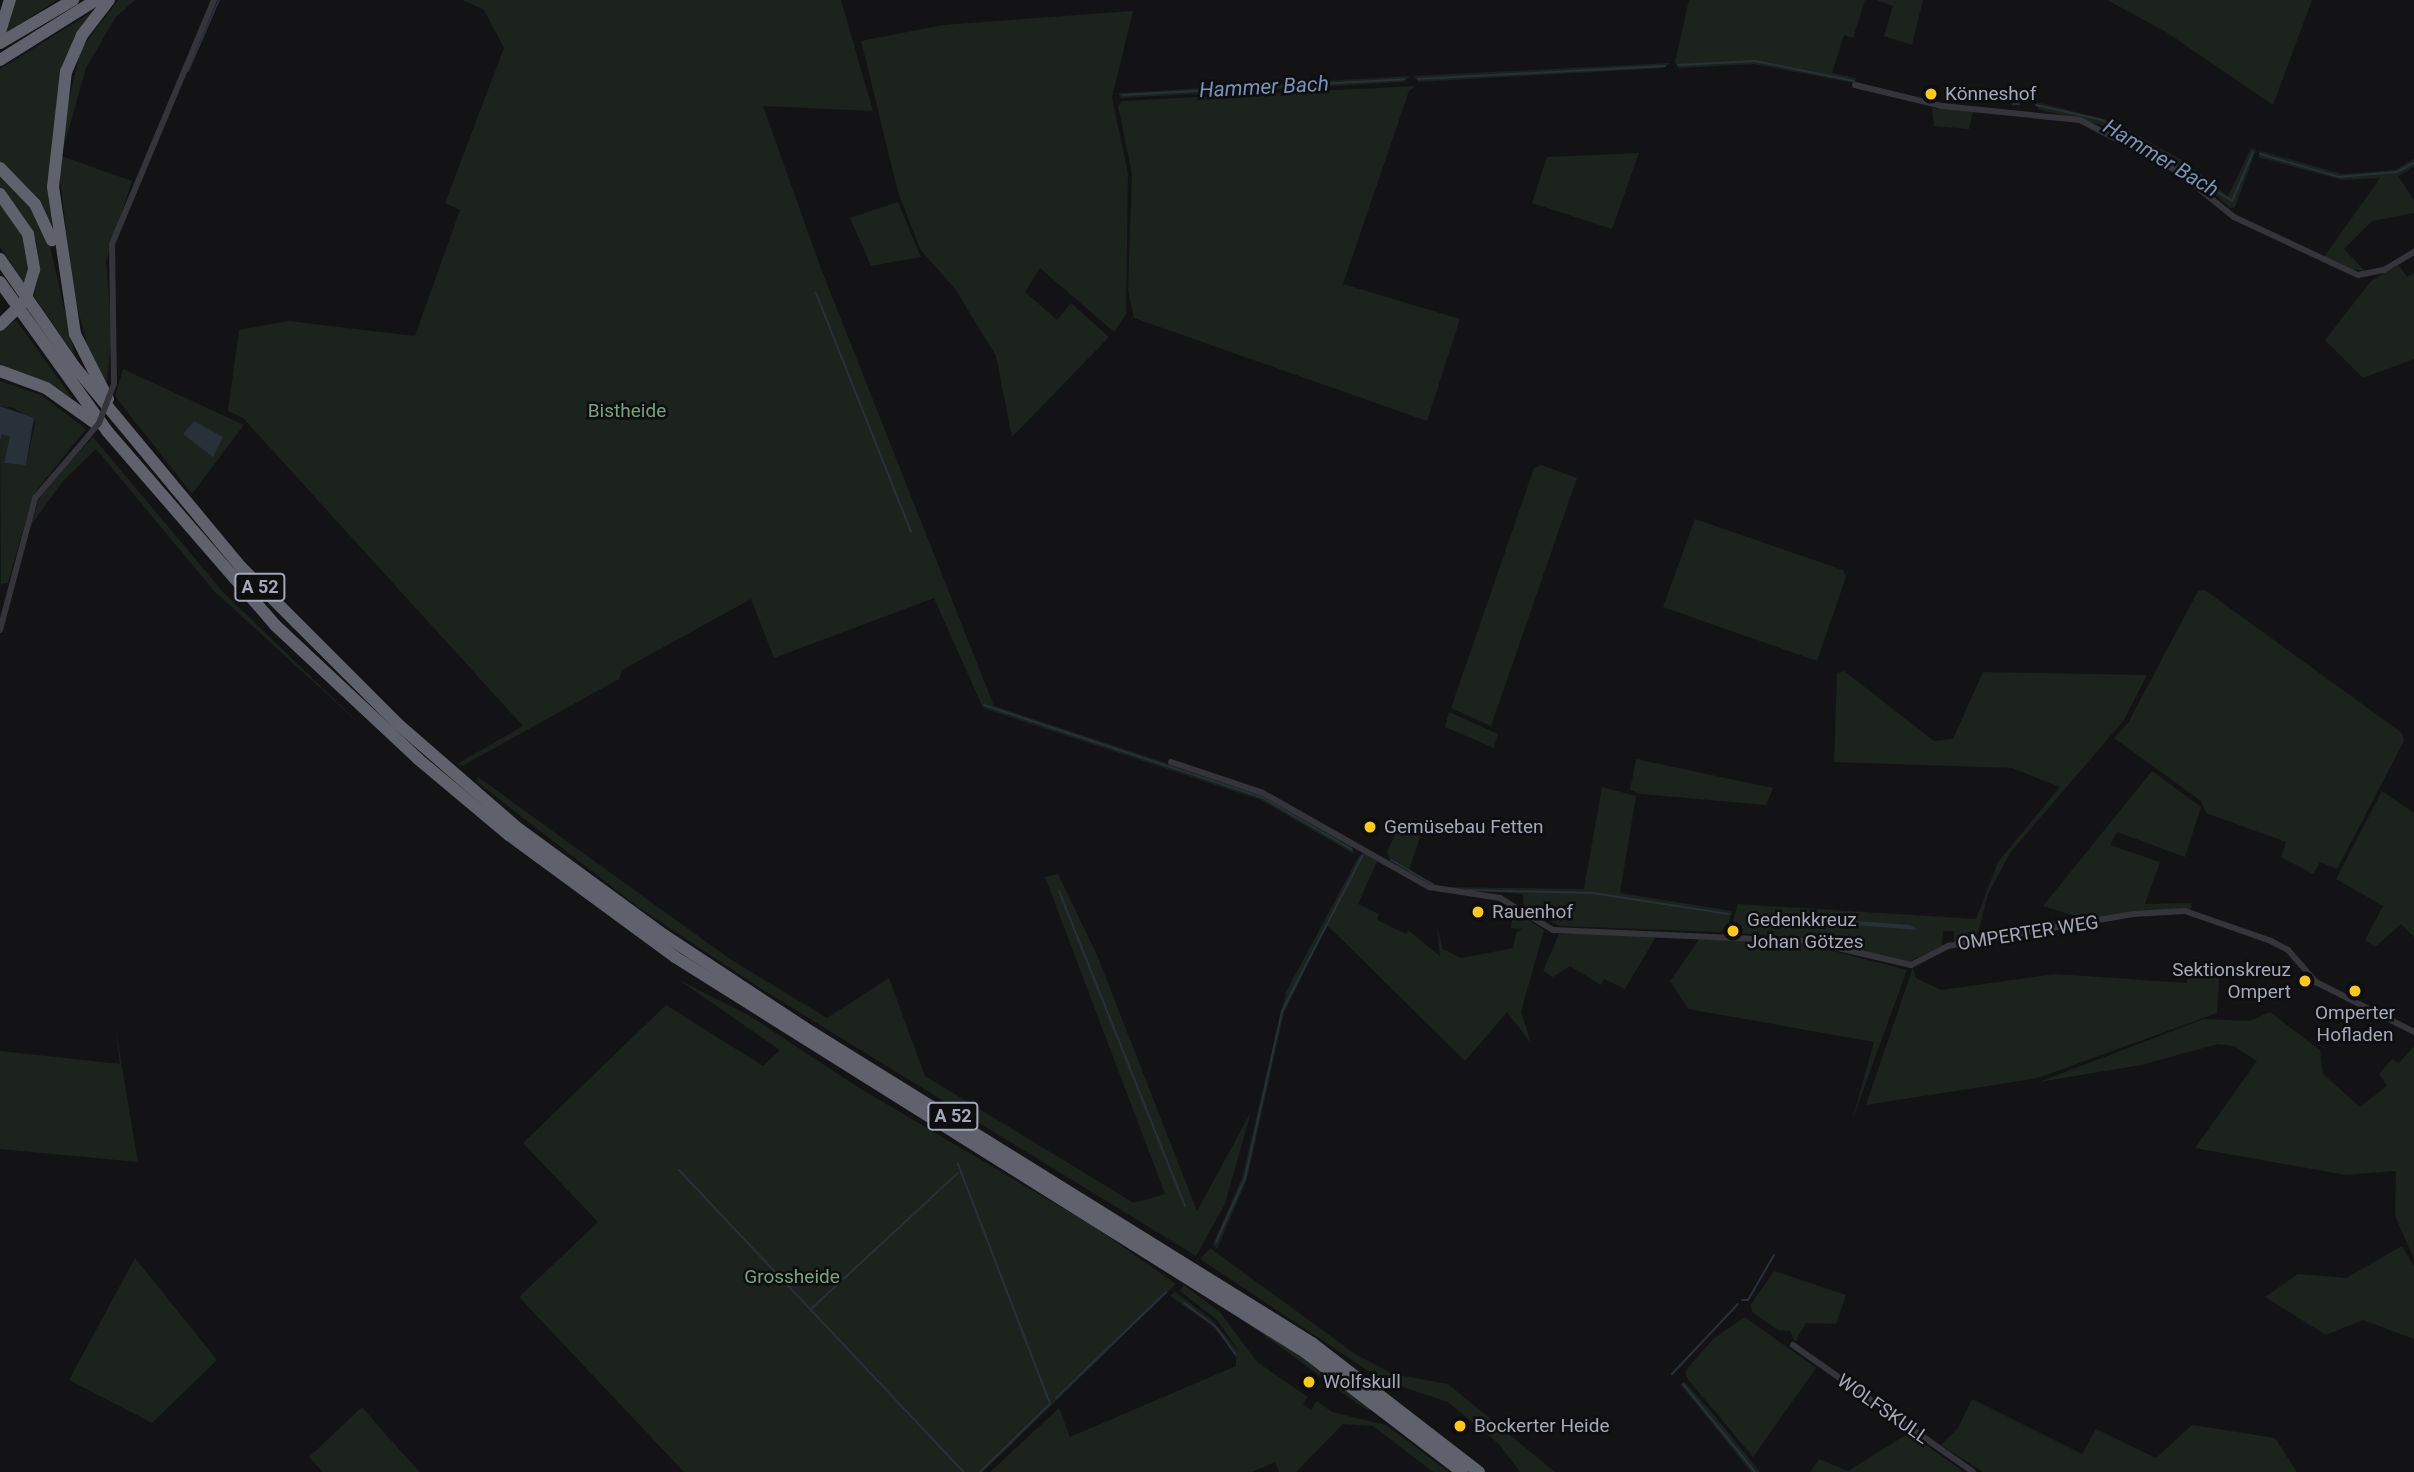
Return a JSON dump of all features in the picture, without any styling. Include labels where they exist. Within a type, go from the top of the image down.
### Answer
[{"type":"highway","points":[[0,32],[10,0]]},
{"type":"highway","points":[[0,43],[73,0]]},
{"type":"highway","points":[[0,60],[96,0]]},
{"type":"highway","points":[[62,274],[53,187],[61,97],[82,35],[109,0]]},
{"type":"highway","points":[[0,169],[44,219],[85,360],[131,440]]},
{"type":"highway","points":[[0,194],[28,234],[34,269],[25,301],[0,325]]},
{"type":"highway","name":"A 52","points":[[0,259],[131,440],[241,567],[390,716],[565,864],[806,1028],[1243,1297],[1366,1382],[1479,1472]]},
{"type":"highway","name":"A 52","points":[[0,282],[107,431],[275,625],[418,759],[600,905],[797,1035],[1226,1299],[1361,1392],[1462,1472]]},
{"type":"highway","points":[[0,371],[46,388],[107,431]]},
{"type":"street","points":[[0,630],[35,498],[103,415],[114,384],[112,244],[214,0]]},
{"type":"street","points":[[1855,85],[1942,106],[2080,120],[2177,171],[2234,217],[2358,275],[2384,270],[2414,252]]},
{"type":"street","name":"OMPERTER WEG","points":[[1171,762],[1263,793],[1443,892],[1500,898],[1553,930],[1808,941],[1911,965],[1948,946],[2133,914],[2185,911],[2272,941],[2288,950],[2316,982],[2414,1032]]},
{"type":"street","name":"WOLFSKULL","points":[[1793,1345],[1973,1472]]},
{"type":"green space","points":[[12,0],[57,0],[0,37]]},
{"type":"green space","points":[[118,0],[135,0],[115,18],[86,68],[61,156],[132,181],[106,261],[112,331],[107,383],[88,349],[73,290],[60,178],[62,128],[81,49]]},
{"type":"green space","name":"Bistheide","points":[[463,0],[841,0],[873,111],[763,106],[820,266],[994,706],[1263,795],[1352,846],[1354,854],[1261,800],[983,708],[934,598],[774,658],[751,599],[622,670],[619,679],[462,766],[457,764],[523,726],[243,418],[228,411],[239,330],[288,321],[415,336],[460,210],[445,203],[504,48],[484,10]]},
{"type":"green space","points":[[1689,0],[1865,0],[1853,38],[1844,35],[1832,73],[1856,78],[1854,83],[1754,64],[1679,68],[1675,62]]},
{"type":"green space","points":[[1876,0],[1923,0],[1912,45],[1884,36],[1893,6]]},
{"type":"green space","points":[[2107,0],[2312,0],[2273,105],[2166,32]]},
{"type":"green space","points":[[95,10],[82,28],[51,159],[52,224],[35,197],[0,162],[0,69]]},
{"type":"green space","points":[[1133,11],[1112,98],[1128,173],[1126,314],[1114,332],[1040,268],[1025,292],[1057,320],[1071,303],[1109,337],[1012,437],[996,356],[955,289],[920,249],[898,192],[861,41],[943,25]]},
{"type":"green space","points":[[1670,63],[1664,68],[1418,82],[1414,76]]},
{"type":"green space","points":[[1410,76],[1403,82],[1121,98],[1118,93]]},
{"type":"green space","points":[[1416,86],[1409,91],[1343,284],[1460,319],[1427,421],[1134,318],[1128,289],[1132,174],[1118,106],[1122,101]]},
{"type":"green space","points":[[2036,102],[2111,121],[2182,160],[2228,196],[2251,148],[2256,150],[2235,207],[2230,208],[2206,186],[2108,127],[2038,109]]},
{"type":"green space","points":[[1932,108],[1973,112],[1969,129],[1934,126]]},
{"type":"green space","points":[[2260,151],[2342,174],[2395,170],[2414,159],[2414,167],[2398,176],[2414,200],[2414,213],[2372,221],[2344,249],[2365,271],[2348,269],[2324,257],[2380,178],[2342,180],[2258,157]]},
{"type":"green space","points":[[1639,153],[1612,229],[1532,203],[1547,157]]},
{"type":"green space","points":[[0,172],[19,189],[48,237],[75,356],[34,296],[40,269],[36,241],[0,187]]},
{"type":"green space","points":[[0,197],[25,233],[30,268],[24,283],[0,247]]},
{"type":"green space","points":[[898,202],[921,257],[871,266],[850,218]]},
{"type":"green space","points":[[2399,265],[2407,277],[2414,273],[2414,359],[2363,378],[2325,340],[2371,281]]},
{"type":"green space","points":[[16,320],[73,399],[0,366],[0,331]]},
{"type":"green space","points":[[123,369],[244,425],[192,494],[115,396]]},
{"type":"green space","points":[[0,381],[41,395],[86,429],[33,495],[8,583],[1,584],[0,441],[2,434],[10,437],[26,465],[35,423],[14,408],[0,406]]},
{"type":"green space","points":[[93,437],[223,592],[363,727],[214,591],[96,449],[63,481],[29,528],[42,492]]},
{"type":"green space","points":[[1541,465],[1577,478],[1491,726],[1451,708],[1534,468]]},
{"type":"green space","points":[[1695,519],[1843,570],[1846,577],[1817,661],[1663,607]]},
{"type":"green space","points":[[2205,590],[2402,733],[2404,741],[2337,869],[2320,862],[2313,874],[2281,857],[2286,842],[2206,813],[2201,801],[2114,738],[2128,723],[2198,591]]},
{"type":"green space","points":[[1844,671],[1934,741],[1953,739],[1983,672],[2147,675],[2124,720],[2010,853],[1988,894],[1976,941],[1954,944],[1954,931],[1943,931],[1942,946],[1908,962],[1808,938],[1734,933],[1731,928],[1738,904],[1976,919],[1998,862],[2060,787],[2012,768],[1834,762],[1837,673]]},
{"type":"green space","points":[[1449,712],[1498,734],[1494,748],[1445,727]]},
{"type":"green space","points":[[1636,759],[1773,788],[1766,805],[1641,794],[1630,790]]},
{"type":"green space","points":[[2152,771],[2201,807],[2185,857],[2117,832],[2110,845],[2160,862],[2145,904],[2192,903],[2191,909],[2135,911],[1984,939],[1983,932],[2079,917],[2043,906]]},
{"type":"green space","points":[[478,777],[730,959],[827,1018],[889,978],[925,1076],[1134,1203],[1165,1194],[1045,877],[1058,874],[1097,955],[1197,1211],[1251,1112],[1225,1204],[1196,1256],[763,990],[638,907],[476,781]]},
{"type":"green space","points":[[1602,787],[1636,796],[1620,893],[1732,911],[1727,928],[1720,932],[1560,926],[1523,907],[1523,894],[1436,888],[1390,860],[1387,852],[1396,832],[1421,834],[1409,870],[1440,887],[1584,889]]},
{"type":"green space","points":[[2382,791],[2414,813],[2414,937],[2401,924],[2375,947],[2365,940],[2383,906],[2336,879]]},
{"type":"green space","points":[[1365,854],[1377,861],[1358,904],[1379,914],[1377,920],[1406,934],[1408,930],[1440,956],[1437,927],[1443,949],[1461,958],[1513,948],[1516,933],[1523,929],[1511,928],[1513,909],[1544,930],[1521,1012],[1531,1043],[1507,1012],[1465,1061],[1327,925],[1284,1013],[1247,1179],[1217,1249],[1213,1244],[1242,1178],[1286,992],[1359,856]]},
{"type":"green space","points":[[1626,933],[1806,944],[1907,970],[1852,1121],[1874,1042],[1688,1009],[1670,981],[1700,938],[1657,935],[1625,989],[1604,979],[1601,985],[1570,966],[1553,977],[1543,971],[1559,934]]},
{"type":"green space","points":[[2188,965],[2220,966],[2217,1013],[2038,1078],[1866,1105],[1913,967],[1916,978],[1941,990],[2055,974],[2187,983]]},
{"type":"green space","name":"Grossheide","points":[[679,980],[750,1016],[856,1086],[1093,1226],[1176,1284],[983,1472],[684,1472],[519,1297],[598,1222],[523,1143],[666,1005],[763,1066],[780,1050]]},
{"type":"green space","points":[[2270,1012],[2320,1050],[2323,1074],[2360,1107],[2387,1086],[2379,1074],[2392,1059],[2399,1063],[2414,1046],[2414,1259],[2395,1216],[2396,1171],[2346,1175],[2195,1148],[2257,1061],[2234,1046],[2218,1044],[2141,1065],[2039,1082],[2204,1019],[2250,1021]]},
{"type":"green space","points":[[116,1030],[138,1162],[0,1149],[0,1051],[120,1064]]},
{"type":"green space","points":[[2402,1246],[2414,1267],[2414,1339],[2363,1320],[2326,1335],[2265,1297],[2298,1274],[2346,1278]]},
{"type":"green space","points":[[1210,1248],[1355,1354],[1393,1374],[1448,1384],[1555,1472],[1520,1472],[1499,1444],[1448,1402],[1382,1380],[1200,1259]]},
{"type":"green space","points":[[135,1258],[217,1360],[152,1423],[69,1380]]},
{"type":"green space","points":[[1774,1271],[1846,1295],[1836,1324],[1806,1323],[1795,1342],[1790,1331],[1778,1330],[1752,1312],[1751,1304]]},
{"type":"green space","points":[[1184,1285],[1220,1312],[1257,1362],[1308,1397],[1303,1404],[1311,1410],[1317,1401],[1332,1412],[1386,1425],[1449,1472],[1433,1472],[1373,1426],[1343,1424],[1296,1472],[1279,1472],[1275,1462],[1252,1472],[990,1472],[1059,1408],[1070,1437],[1236,1366],[1236,1357],[1213,1326],[1170,1296],[1175,1292],[1211,1319],[1241,1354],[1217,1320],[1180,1291]]},
{"type":"green space","points":[[1227,1308],[1268,1332],[1386,1416],[1362,1407]]},
{"type":"green space","points":[[1745,1317],[1816,1368],[1753,1457],[1686,1377],[1686,1370],[1713,1339]]},
{"type":"green space","points":[[1684,1381],[1760,1472],[1751,1472],[1681,1385]]},
{"type":"green space","points":[[1972,1399],[2082,1454],[2096,1429],[2156,1458],[2192,1425],[2275,1438],[2297,1472],[1983,1472],[1941,1445],[1958,1428]]},
{"type":"green space","points":[[362,1407],[420,1472],[323,1472],[309,1457]]},
{"type":"green space","points":[[1909,1433],[1964,1472],[1810,1472],[1819,1459],[1848,1471]]},
{"type":"shaded area","points":[[0,406],[34,418],[26,465],[4,463],[10,437],[2,434],[0,441]]},
{"type":"shaded area","points":[[194,421],[223,437],[213,457],[183,434]]},
{"type":"shaded area","points":[[1761,914],[1910,925],[1918,930],[1761,918]]},
{"type":"waterway","points":[[188,71],[219,0]]},
{"type":"waterway","name":"Hammer Bach","points":[[1678,65],[1755,61],[1854,81]]},
{"type":"waterway","name":"Hammer Bach","points":[[1418,79],[1665,66]]},
{"type":"waterway","name":"Hammer Bach","points":[[1123,95],[1405,79]]},
{"type":"waterway","name":"Hammer Bach","points":[[2013,104],[2019,104]]},
{"type":"waterway","name":"Hammer Bach","points":[[2036,105],[2102,120],[2232,201],[2253,152]]},
{"type":"waterway","name":"Hammer Bach","points":[[2260,154],[2339,177],[2397,172],[2414,163]]},
{"type":"waterway","points":[[816,293],[911,532]]},
{"type":"waterway","points":[[984,705],[1263,798],[1351,849]]},
{"type":"waterway","points":[[1216,1242],[1245,1178],[1282,1011],[1363,855]]},
{"type":"waterway","points":[[1391,860],[1432,884]]},
{"type":"waterway","points":[[1468,890],[1593,893],[1728,914]]},
{"type":"waterway","points":[[1059,891],[1185,1206]]},
{"type":"waterway","points":[[958,1164],[1050,1404]]},
{"type":"waterway","points":[[679,1170],[964,1472]]},
{"type":"waterway","points":[[811,1309],[958,1173]]},
{"type":"waterway","points":[[1742,1300],[1748,1300],[1774,1255]]},
{"type":"waterway","points":[[1056,1398],[1166,1292]]},
{"type":"waterway","points":[[1184,1303],[1217,1328],[1235,1354]]},
{"type":"waterway","points":[[1672,1374],[1738,1304]]},
{"type":"waterway","points":[[1683,1384],[1755,1472]]},
{"type":"waterway","points":[[980,1472],[1049,1405]]},
{"type":"place","name":"Könneshof","points":[[1931,94]]},
{"type":"place","name":"Gemüsebau Fetten","points":[[1370,827]]},
{"type":"place","name":"Rauenhof","points":[[1478,912]]},
{"type":"place","name":"Gedenkkreuz Johan Götzes","points":[[1733,931]]},
{"type":"place","name":"Sektionskreuz Ompert","points":[[2305,981]]},
{"type":"place","name":"Omperter Hofladen","points":[[2355,991]]},
{"type":"place","name":"Wolfskull","points":[[1309,1382]]},
{"type":"place","name":"Bockerter Heide","points":[[1460,1426]]}]
